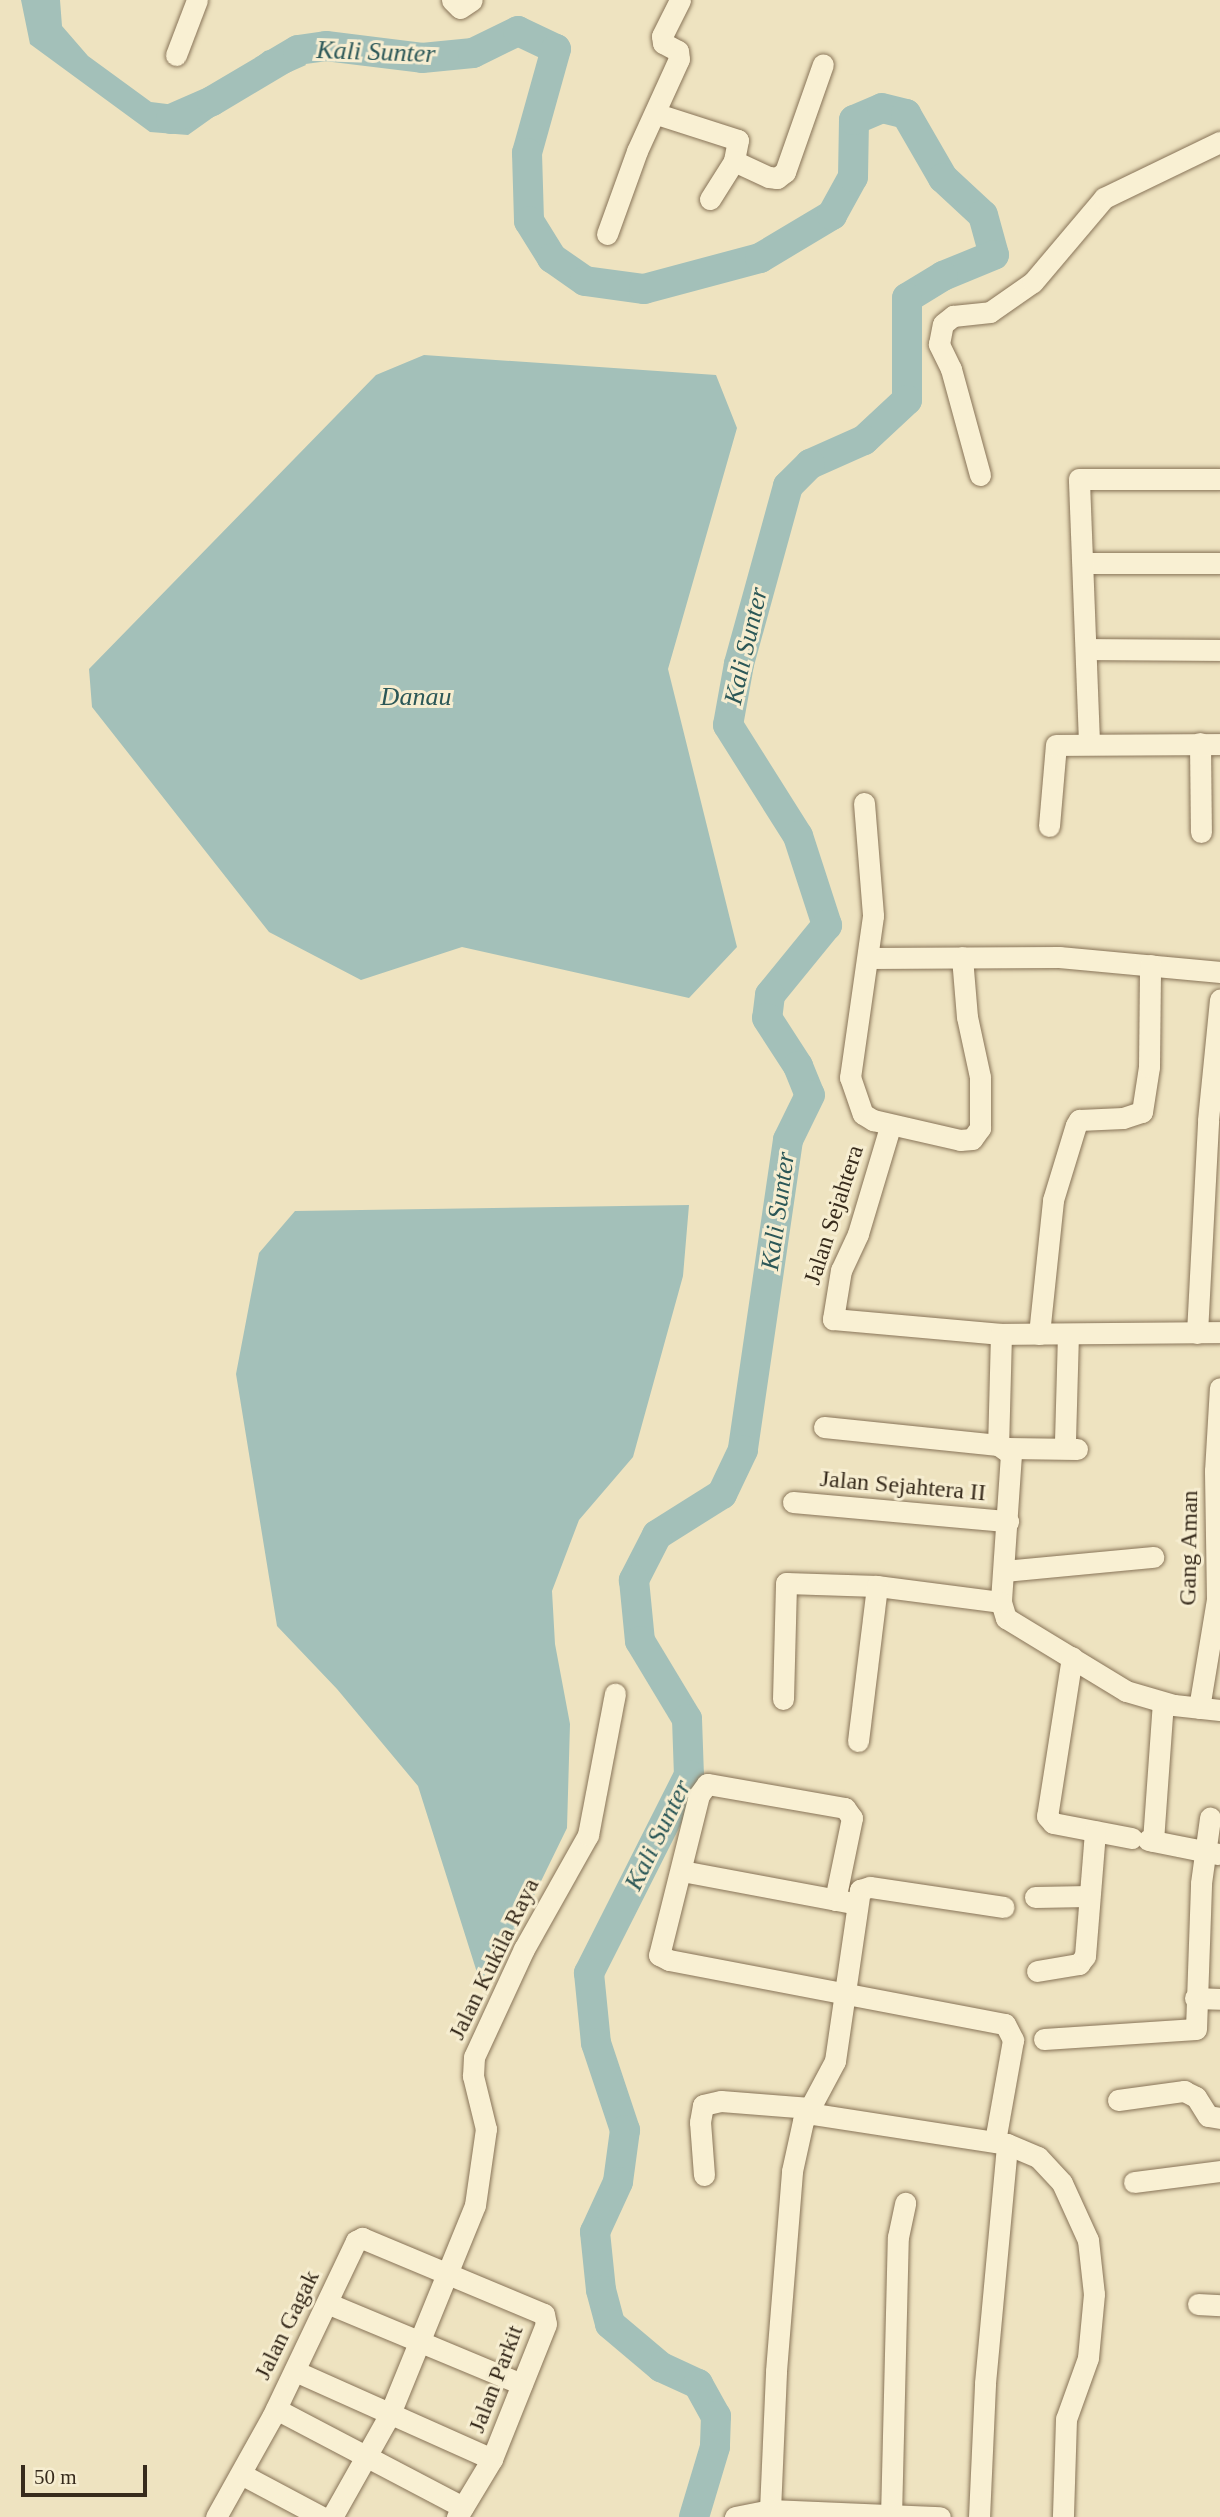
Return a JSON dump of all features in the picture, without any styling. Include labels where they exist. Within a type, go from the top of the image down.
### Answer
[{"type":"street","points":[[176,55],[197,0]]},
{"type":"street","points":[[607,234],[637,151],[657,114],[680,54],[663,43],[662,36],[680,0]]},
{"type":"street","points":[[734,161],[769,177],[777,178],[785,172],[823,64]]},
{"type":"street","points":[[657,114],[733,136],[738,144],[734,161],[710,199]]},
{"type":"street","points":[[980,475],[951,369],[939,344],[943,324],[953,316],[990,312],[1033,282],[1104,198],[1220,142]]},
{"type":"street","points":[[1089,742],[1085,563],[1076,478],[1220,479]]},
{"type":"street","points":[[1085,563],[1220,563]]},
{"type":"street","points":[[1089,649],[1220,650]]},
{"type":"street","points":[[1049,826],[1056,745],[1089,742],[1210,743],[1201,832]]},
{"type":"street","points":[[864,803],[873,916],[850,1077],[863,1114],[890,1127],[960,1140],[972,1139],[980,1128],[979,1077],[967,1017],[962,957]]},
{"type":"street","points":[[868,958],[1059,957],[1220,972]]},
{"type":"street","points":[[1039,1334],[1053,1200],[1076,1125],[1079,1120],[1123,1118],[1142,1112],[1150,1067],[1150,965]]},
{"type":"street","points":[[1197,1333],[1214,1146],[1220,1000]]},
{"type":"street","name":"Jalan Sejahtera","points":[[890,1127],[858,1234],[841,1270],[834,1319],[1001,1334],[1220,1332]]},
{"type":"street","points":[[1001,1334],[1003,1447],[1008,1521],[1001,1602],[1011,1624],[1072,1657],[1126,1691],[1163,1703],[1209,1709]]},
{"type":"street","points":[[824,1427],[1003,1447],[1071,1445],[1068,1334]]},
{"type":"street","name":"Gang Aman","points":[[1209,1709],[1217,1599],[1214,1471],[1220,1388]]},
{"type":"street","name":"Jalan Sejahtera II","points":[[793,1502],[1008,1521]]},
{"type":"street","points":[[1004,1571],[1153,1557]]},
{"type":"street","points":[[783,1699],[786,1583],[877,1586],[1001,1602]]},
{"type":"street","points":[[858,1741],[877,1586]]},
{"type":"street","points":[[1072,1657],[1045,1809],[1053,1824],[1213,1853]]},
{"type":"street","name":"Jalan Kukila Raya","points":[[332,2517],[389,2416],[475,2204],[486,2144],[473,2076],[474,2057],[524,1949],[588,1835],[615,1694]]},
{"type":"street","points":[[1144,1840],[1163,1703]]},
{"type":"street","points":[[781,2512],[776,2371],[792,2171],[808,2110],[835,2061],[845,1991],[845,1902],[852,1818],[845,1808],[834,1804],[707,1784],[699,1795],[682,1871],[659,1949],[664,1959],[845,1991],[1005,2024],[1012,2030],[1001,2143],[979,2517]]},
{"type":"street","points":[[1044,2039],[1194,2030],[1195,1998],[1213,1853],[1210,1818]]},
{"type":"street","points":[[1037,1971],[1082,1961],[1095,1832]]},
{"type":"street","points":[[682,1871],[845,1902],[870,1886],[1004,1907]]},
{"type":"street","points":[[1035,1896],[1089,1896]]},
{"type":"street","points":[[1195,1998],[1220,1999]]},
{"type":"street","points":[[1118,2100],[1184,2091],[1196,2097],[1209,2116],[1220,2118]]},
{"type":"street","points":[[704,2175],[700,2122],[703,2105],[720,2101],[808,2110],[1001,2143],[1052,2168],[1076,2207],[1088,2240],[1093,2329],[1088,2358],[1066,2419],[1063,2517]]},
{"type":"street","points":[[1134,2182],[1220,2171]]},
{"type":"street","points":[[891,2515],[898,2236],[905,2203]]},
{"type":"street","name":"Jalan Gagak","points":[[216,2517],[276,2409],[356,2241],[362,2238],[447,2271]]},
{"type":"street","name":"Jalan Parkit","points":[[447,2271],[544,2314],[546,2324],[492,2459],[460,2512]]},
{"type":"street","points":[[327,2303],[418,2344],[522,2384]]},
{"type":"street","points":[[1198,2304],[1220,2305]]},
{"type":"street","points":[[295,2371],[389,2416],[492,2459]]},
{"type":"street","points":[[276,2409],[368,2456],[460,2512]]},
{"type":"street","points":[[241,2474],[322,2517]]},
{"type":"street","points":[[735,2517],[781,2512],[940,2517]]},
{"type":"water","points":[[21,0],[60,0],[62,26],[88,56],[151,102],[175,105],[223,84],[265,51],[317,37],[361,48],[298,50],[306,65],[254,88],[188,135],[150,132],[30,44]]},
{"type":"water","name":"Danau","points":[[424,355],[716,375],[737,428],[668,669],[737,947],[689,998],[462,947],[361,980],[269,932],[92,707],[89,669],[376,375]]},
{"type":"water","points":[[689,1205],[683,1276],[633,1457],[579,1520],[552,1591],[555,1644],[570,1724],[567,1828],[525,1914],[480,1982],[418,1786],[337,1689],[277,1626],[236,1374],[259,1253],[295,1211]]},
{"type":"waterway","name":"Kali Sunter","points":[[171,119],[212,101],[298,50],[326,46],[422,58],[473,53],[518,31],[556,49],[527,153],[529,221],[552,258],[585,281],[644,289],[760,258],[832,215],[853,177],[854,120],[882,108],[906,114],[943,178],[983,215],[994,255],[943,276],[907,298],[907,400],[864,440],[810,464],[788,486],[739,664],[728,725],[798,836],[827,925],[770,995],[767,1018],[798,1066],[810,1095],[788,1140],[743,1450],[722,1494],[657,1535],[634,1580],[640,1641],[687,1719],[689,1775],[589,1973],[596,2043],[625,2130],[618,2182],[595,2232],[601,2290],[610,2324],[661,2367],[698,2384],[716,2416],[715,2447],[694,2517]]}]
